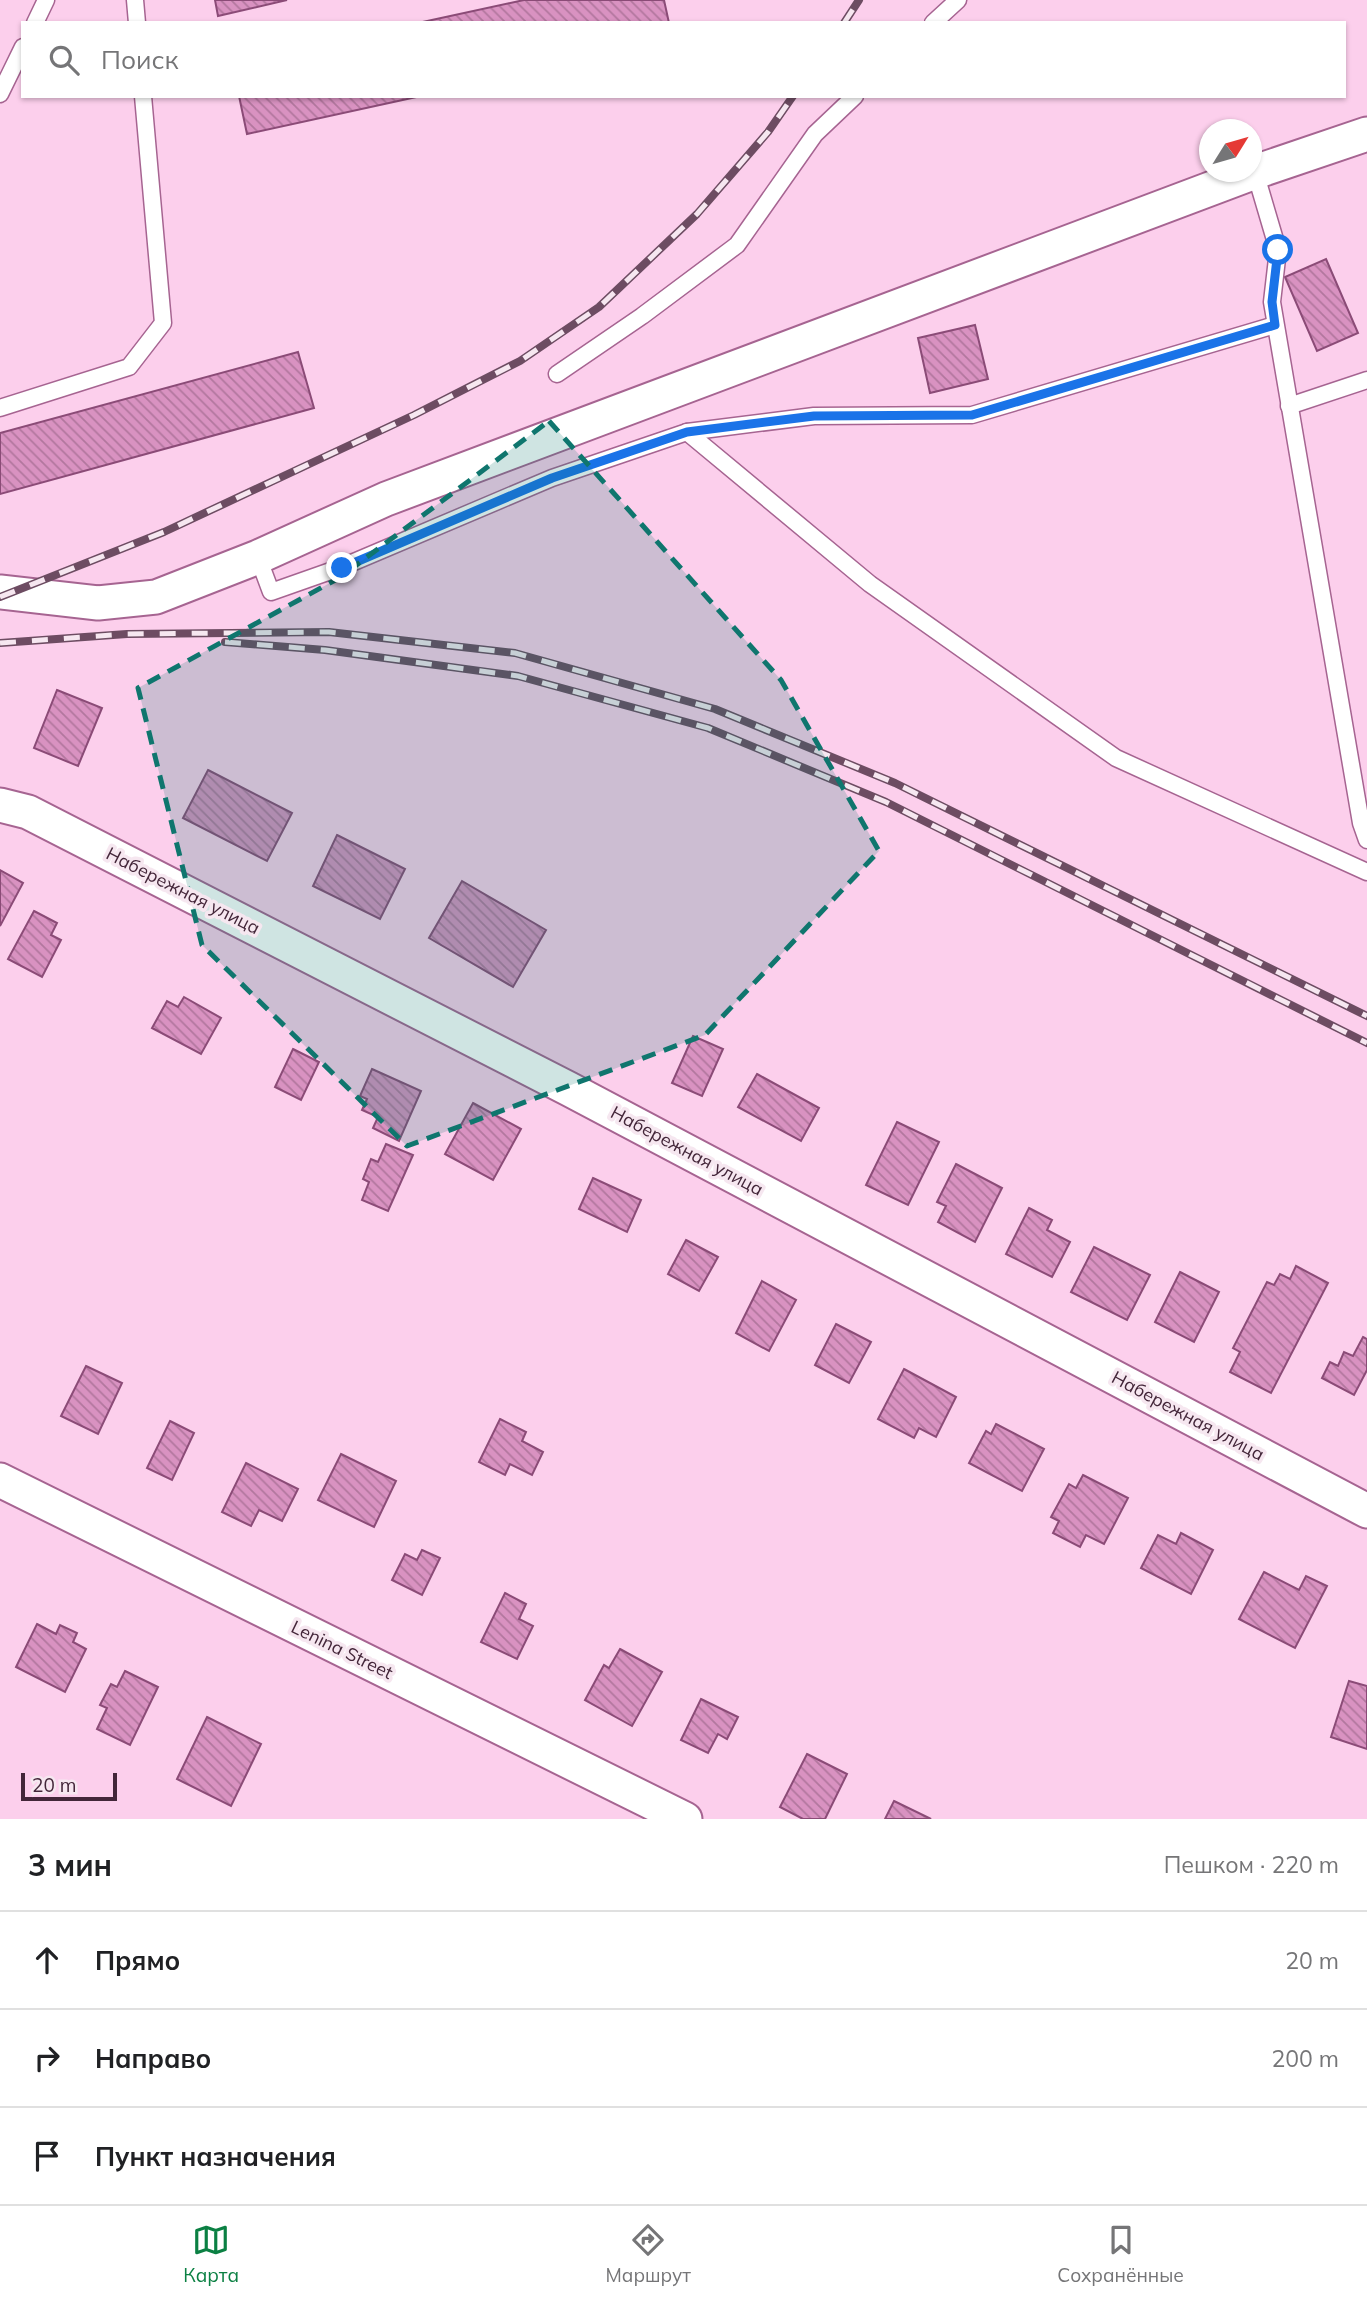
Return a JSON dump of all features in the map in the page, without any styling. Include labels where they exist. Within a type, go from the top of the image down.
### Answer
[{"type":"street","points":[[1262,170],[1367,134]]},
{"type":"street","points":[[0,592],[98,603],[156,597],[258,557],[386,499],[1228,182]]},
{"type":"street","name":"Набережная улица","points":[[0,805],[28,812],[569,1089],[1367,1511]]},
{"type":"street","name":"Lenina Street","points":[[0,1480],[685,1819]]},
{"type":"lane","points":[[36,21],[46,0]]},
{"type":"lane","points":[[135,0],[137,21]]},
{"type":"lane","points":[[935,21],[958,0]]},
{"type":"lane","points":[[0,94],[21,51]]},
{"type":"lane","points":[[0,408],[129,367],[163,323],[143,98]]},
{"type":"lane","points":[[557,374],[642,316],[737,245],[815,134],[853,98]]},
{"type":"lane","points":[[1258,182],[1278,250],[1272,302],[1275,325],[1361,823],[1367,840]]},
{"type":"lane","points":[[258,557],[271,592],[342,568],[552,478],[687,432],[814,416],[972,415],[1275,325]]},
{"type":"lane","points":[[1289,406],[1367,380]]},
{"type":"lane","points":[[687,432],[870,584],[1116,758],[1367,872]]},
{"type":"highlighted area","points":[[549,421],[781,680],[879,851],[705,1035],[407,1146],[202,945],[138,688],[339,578]]},
{"type":"building","points":[[215,0],[287,0],[218,16]]},
{"type":"building","points":[[524,0],[664,0],[669,21],[427,21]]},
{"type":"building","points":[[239,98],[412,98],[247,134]]},
{"type":"building","points":[[1326,259],[1358,333],[1317,351],[1285,277]]},
{"type":"building","points":[[975,325],[988,379],[930,393],[918,338]]},
{"type":"building","points":[[298,352],[314,408],[0,494],[0,433]]},
{"type":"building","points":[[57,690],[102,708],[78,766],[34,748]]},
{"type":"building","points":[[208,770],[292,813],[267,861],[183,818]]},
{"type":"building","points":[[337,835],[405,869],[380,919],[313,886]]},
{"type":"building","points":[[0,870],[23,883],[0,926]]},
{"type":"building","points":[[462,881],[546,930],[513,987],[429,938]]},
{"type":"building","points":[[34,911],[57,923],[51,935],[61,940],[42,977],[8,959]]},
{"type":"building","points":[[184,997],[221,1018],[201,1054],[152,1028],[167,1001],[178,1007]]},
{"type":"building","points":[[693,1036],[723,1049],[702,1096],[672,1083]]},
{"type":"building","points":[[293,1049],[319,1062],[301,1100],[275,1087]]},
{"type":"building","points":[[372,1069],[421,1091],[399,1141],[373,1128],[378,1117],[362,1110],[367,1099],[360,1096]]},
{"type":"building","points":[[757,1074],[819,1108],[801,1141],[738,1107]]},
{"type":"building","points":[[473,1103],[521,1129],[493,1180],[445,1154]]},
{"type":"building","points":[[897,1122],[939,1142],[908,1205],[866,1185]]},
{"type":"building","points":[[386,1144],[413,1155],[388,1211],[362,1200],[369,1182],[363,1179],[371,1159],[378,1162]]},
{"type":"building","points":[[956,1164],[1002,1188],[975,1242],[938,1222],[946,1206],[937,1202]]},
{"type":"building","points":[[593,1178],[641,1200],[627,1232],[579,1209]]},
{"type":"building","points":[[1029,1208],[1052,1220],[1047,1230],[1070,1242],[1052,1277],[1006,1254]]},
{"type":"building","points":[[686,1240],[718,1257],[699,1291],[668,1274]]},
{"type":"building","points":[[1094,1247],[1150,1275],[1127,1320],[1071,1292]]},
{"type":"building","points":[[1296,1266],[1328,1283],[1271,1393],[1230,1372],[1240,1352],[1233,1348],[1267,1282],[1274,1285],[1280,1274],[1290,1279]]},
{"type":"building","points":[[1180,1272],[1219,1292],[1194,1342],[1155,1322]]},
{"type":"building","points":[[762,1281],[796,1300],[769,1351],[736,1333]]},
{"type":"building","points":[[836,1324],[871,1342],[849,1383],[815,1365]]},
{"type":"building","points":[[1363,1337],[1367,1339],[1367,1370],[1354,1395],[1322,1378],[1330,1362],[1338,1366],[1344,1352],[1353,1356]]},
{"type":"building","points":[[86,1366],[122,1383],[98,1434],[61,1416]]},
{"type":"building","points":[[904,1369],[956,1397],[936,1437],[919,1428],[914,1438],[878,1419]]},
{"type":"building","points":[[500,1419],[526,1432],[522,1441],[543,1452],[532,1475],[510,1464],[505,1475],[479,1462]]},
{"type":"building","points":[[170,1421],[194,1433],[172,1480],[147,1468]]},
{"type":"building","points":[[996,1424],[1044,1449],[1022,1491],[969,1463],[986,1431],[991,1434]]},
{"type":"building","points":[[341,1454],[396,1481],[374,1527],[318,1500]]},
{"type":"building","points":[[246,1463],[298,1489],[282,1521],[259,1510],[251,1526],[222,1512]]},
{"type":"building","points":[[1083,1475],[1128,1498],[1104,1544],[1086,1535],[1080,1547],[1053,1533],[1059,1521],[1051,1517],[1069,1484],[1076,1488]]},
{"type":"building","points":[[1181,1533],[1213,1550],[1191,1594],[1141,1568],[1158,1535],[1176,1544]]},
{"type":"building","points":[[422,1550],[440,1558],[422,1595],[392,1580],[405,1554],[417,1560]]},
{"type":"building","points":[[1264,1572],[1299,1590],[1306,1576],[1327,1586],[1295,1648],[1239,1619]]},
{"type":"building","points":[[505,1593],[526,1604],[519,1619],[533,1626],[517,1659],[481,1642]]},
{"type":"building","points":[[37,1624],[56,1634],[60,1625],[77,1633],[73,1642],[86,1649],[65,1692],[16,1667]]},
{"type":"building","points":[[620,1649],[662,1672],[632,1726],[585,1700],[604,1665],[609,1668]]},
{"type":"building","points":[[125,1671],[158,1687],[130,1745],[97,1729],[107,1708],[100,1705],[111,1684],[117,1687]]},
{"type":"building","points":[[1349,1681],[1367,1686],[1367,1749],[1331,1737]]},
{"type":"building","points":[[701,1699],[738,1717],[727,1739],[718,1734],[708,1753],[681,1740]]},
{"type":"building","points":[[207,1717],[261,1744],[231,1806],[177,1779]]},
{"type":"building","points":[[807,1754],[847,1774],[825,1819],[803,1819],[780,1807]]},
{"type":"building","points":[[894,1801],[931,1819],[885,1819]]},
{"type":"railway","points":[[845,21],[859,0]]},
{"type":"railway","points":[[0,597],[164,532],[414,415],[520,361],[599,307],[697,214],[768,132],[792,98]]},
{"type":"railway","points":[[0,643],[127,634],[329,632],[515,653],[715,709],[895,783],[1367,1016]]},
{"type":"railway","points":[[225,642],[325,650],[518,676],[708,728],[886,802],[1367,1043]]},
{"type":"route","points":[[342,568],[552,478],[687,432],[814,416],[972,415],[1275,325],[1272,302],[1278,250]]}]
